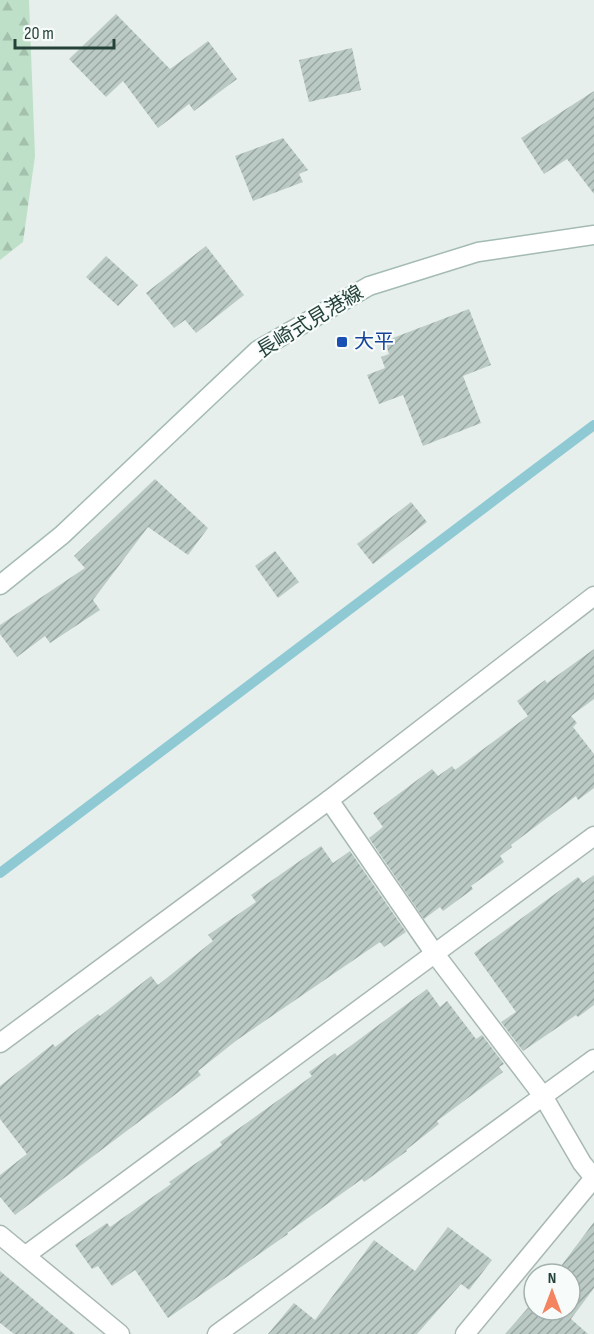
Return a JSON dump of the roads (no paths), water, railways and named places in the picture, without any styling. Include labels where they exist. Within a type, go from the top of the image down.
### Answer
[{"type":"street","name":"長崎式見港線","points":[[0,585],[62,535],[258,350],[369,286],[478,252],[594,235]]},
{"type":"street","points":[[0,1043],[329,800],[593,600]]},
{"type":"street","points":[[329,800],[435,954],[543,1096],[582,1163],[594,1178],[465,1334]]},
{"type":"street","points":[[26,1255],[594,836]]},
{"type":"street","points":[[217,1334],[594,1059]]},
{"type":"street","points":[[0,1235],[120,1334]]},
{"type":"waterway","points":[[0,873],[594,425]]},
{"type":"place","name":"大平","points":[[342,342]]}]
